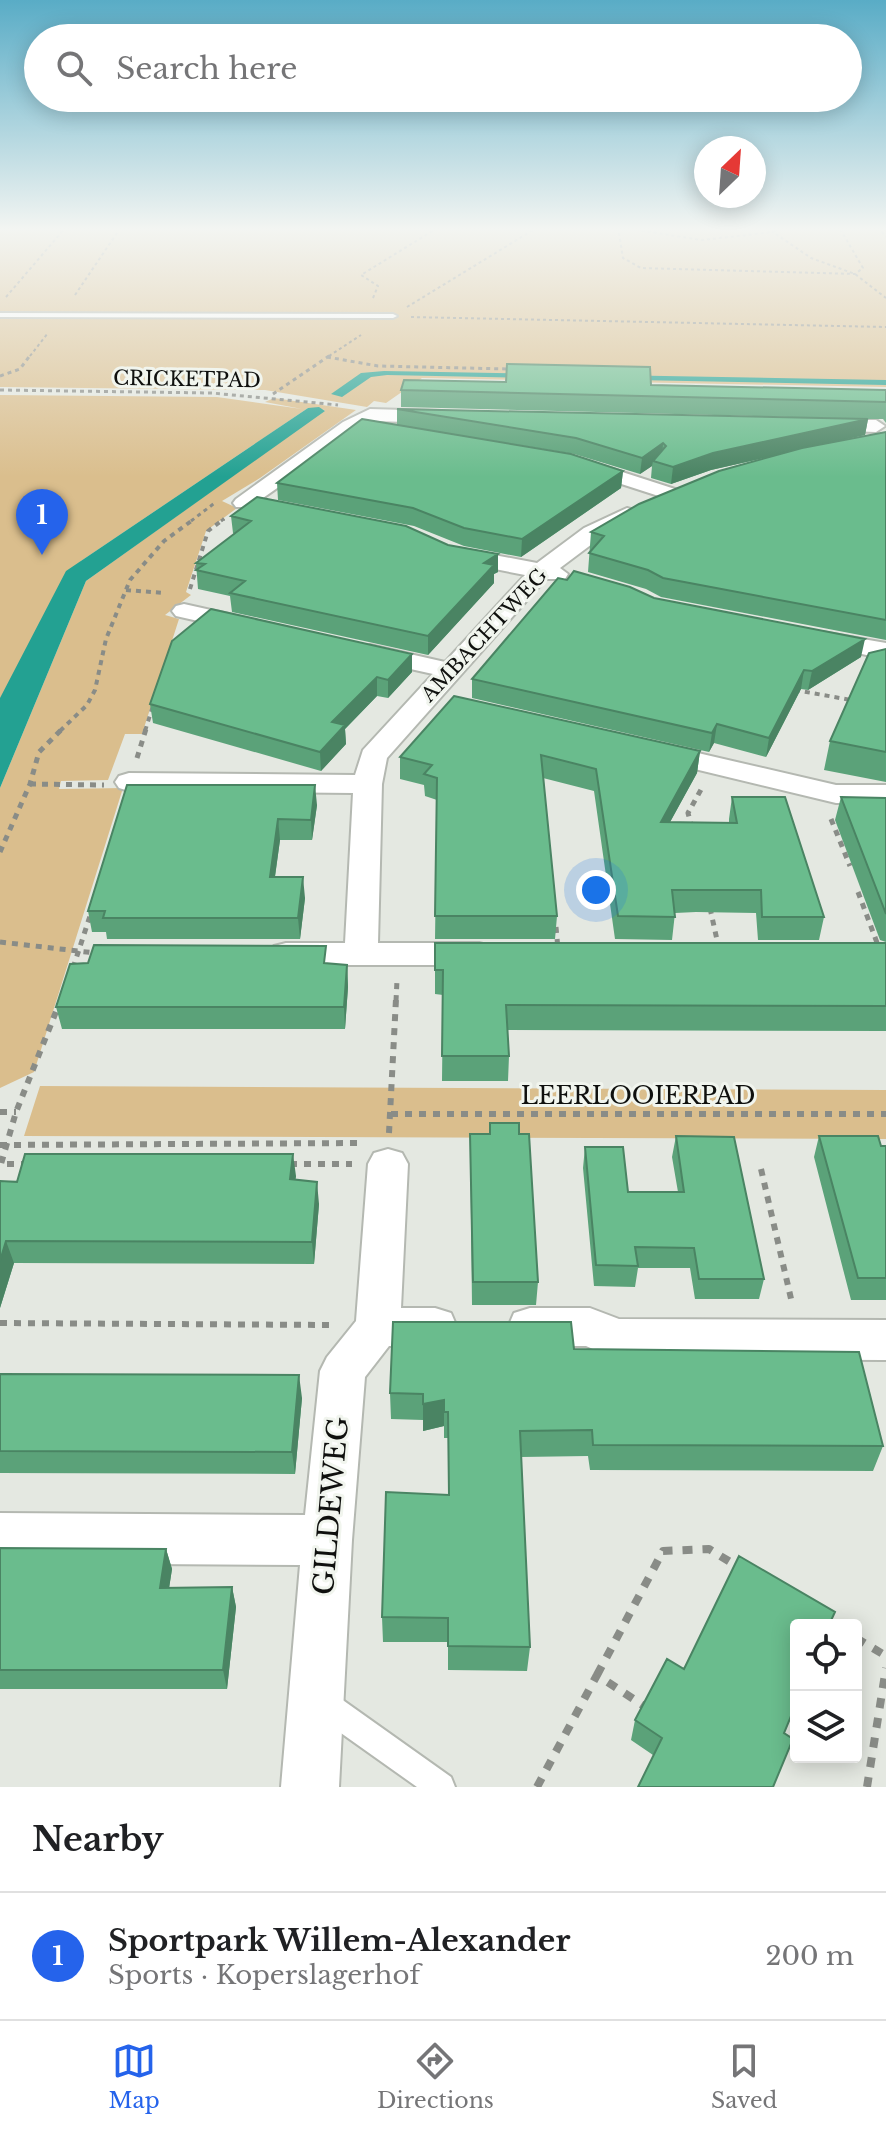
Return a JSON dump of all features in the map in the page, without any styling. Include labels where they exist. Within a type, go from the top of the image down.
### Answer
[{"type":"street","points":[[243,503],[372,412],[459,418]]},
{"type":"street","points":[[350,426],[407,435]]},
{"type":"street","points":[[817,441],[800,426],[881,433]]},
{"type":"street","points":[[841,448],[881,433]]},
{"type":"street","points":[[559,461],[587,466],[671,494]]},
{"type":"street","name":"AMBACHTWEG","points":[[361,954],[368,784],[373,756],[541,571],[610,523],[695,485]]},
{"type":"street","points":[[243,503],[274,509]]},
{"type":"street","points":[[435,546],[457,555],[579,579]]},
{"type":"street","points":[[187,605],[265,629]]},
{"type":"street","points":[[803,635],[880,650]]},
{"type":"street","points":[[351,649],[453,671]]},
{"type":"street","points":[[426,698],[454,704]]},
{"type":"street","points":[[627,745],[820,791],[886,794]]},
{"type":"street","points":[[129,782],[368,784]]},
{"type":"street","points":[[251,954],[398,955],[557,939]]},
{"type":"street","points":[[388,1154],[378,1327],[590,1327],[616,1339],[886,1340]]},
{"type":"street","name":"GILDEWEG","points":[[310,1787],[327,1540],[343,1371],[378,1327]]},
{"type":"street","points":[[0,1538],[327,1540]]},
{"type":"lane","points":[[0,315],[393,316]]},
{"type":"lane","points":[[316,1698],[441,1787]]},
{"type":"path","points":[[376,310],[393,316],[886,327]]},
{"type":"path","points":[[326,356],[378,366],[509,369]]},
{"type":"path","name":"CRICKETPAD","points":[[0,390],[272,395],[372,412]]},
{"type":"path","points":[[0,852],[30,784],[39,752],[87,705],[95,690],[106,639],[126,590],[145,560],[185,524],[222,499],[243,503]]},
{"type":"path","points":[[126,590],[158,591],[187,605],[208,531],[243,503]]},
{"type":"path","points":[[847,710],[880,650]]},
{"type":"path","points":[[793,689],[851,701]]},
{"type":"path","points":[[30,784],[107,785],[129,782],[156,696]]},
{"type":"path","points":[[695,841],[688,813],[714,766]]},
{"type":"path","points":[[820,791],[850,866]]},
{"type":"path","points":[[858,892],[881,954]]},
{"type":"path","points":[[708,897],[720,954]]},
{"type":"path","points":[[68,980],[93,904]]},
{"type":"path","points":[[0,942],[95,953]]},
{"type":"path","points":[[388,1154],[398,955]]},
{"type":"path","points":[[32,1164],[0,1165],[3,1145],[63,994]]},
{"type":"path","points":[[0,1112],[16,1112]]},
{"type":"path","name":"LEERLOOIERPAD","points":[[391,1114],[886,1114]]},
{"type":"path","points":[[3,1145],[388,1154]]},
{"type":"path","points":[[279,1164],[388,1154]]},
{"type":"path","points":[[761,1169],[801,1339]]},
{"type":"path","points":[[0,1323],[378,1327]]},
{"type":"path","points":[[537,1787],[663,1551],[709,1549],[747,1572]]},
{"type":"path","points":[[862,1642],[886,1656]]},
{"type":"path","points":[[867,1787],[886,1668]]},
{"type":"path","points":[[597,1675],[662,1718]]},
{"type":"shaded area","points":[[0,310],[886,310],[886,387],[422,378],[386,403],[374,401],[367,407],[265,390],[0,387]]},
{"type":"shaded area","points":[[0,395],[217,397],[302,409],[265,402],[274,398],[356,410],[222,501],[237,508],[206,531],[186,592],[191,595],[165,615],[179,619],[142,734],[125,734],[108,780],[61,781],[59,789],[123,788],[34,1072],[0,1088],[0,788],[86,581],[325,410],[308,408],[81,561],[0,701]]},
{"type":"shaded area","points":[[40,1086],[886,1090],[886,1139],[24,1136]]},
{"type":"water","points":[[361,373],[886,380],[886,385],[387,375],[371,377],[342,397],[331,394]]},
{"type":"water","points":[[319,407],[325,411],[86,581],[0,788],[0,698],[66,571],[308,408]]},
{"type":"building","points":[[507,364],[650,367],[651,385],[886,390],[886,402],[401,390],[404,380],[506,382]]},
{"type":"building","points":[[397,409],[868,419],[713,453],[673,467],[653,461],[666,446],[663,443],[642,458],[576,438]]},
{"type":"building","points":[[362,419],[571,454],[623,471],[522,539],[464,528],[413,508],[277,483]]},
{"type":"building","points":[[886,432],[886,620],[663,578],[648,570],[589,553],[604,536],[591,532],[639,504],[719,471],[802,448]]},
{"type":"building","points":[[257,497],[406,526],[448,545],[498,554],[484,563],[494,565],[428,636],[230,593],[245,581],[196,570],[205,564],[196,563],[251,521],[231,516]]},
{"type":"building","points":[[574,571],[630,587],[654,598],[865,639],[812,671],[804,670],[769,738],[717,724],[712,733],[472,679],[558,578],[567,580]]},
{"type":"building","points":[[211,609],[412,654],[388,680],[377,677],[332,722],[345,725],[320,752],[150,704],[172,641]]},
{"type":"building","points":[[886,649],[886,752],[830,741],[869,653]]},
{"type":"building","points":[[454,696],[700,751],[661,822],[737,823],[732,797],[785,797],[824,917],[762,917],[761,890],[672,890],[675,917],[618,916],[596,769],[541,755],[557,916],[435,916],[437,778],[424,774],[432,765],[400,757]]},
{"type":"building","points":[[127,785],[315,785],[311,820],[278,819],[270,877],[303,877],[298,918],[103,918],[105,911],[88,911]]},
{"type":"building","points":[[841,797],[886,798],[886,914]]},
{"type":"building","points":[[435,943],[886,943],[886,1006],[506,1005],[509,1056],[442,1056],[443,970],[435,970]]},
{"type":"building","points":[[94,945],[326,946],[324,963],[347,965],[344,1007],[56,1007],[70,964],[88,963]]},
{"type":"building","points":[[490,1123],[519,1123],[519,1134],[529,1134],[538,1282],[473,1282],[470,1134],[490,1134]]},
{"type":"building","points":[[676,1136],[734,1137],[764,1279],[699,1279],[694,1248],[635,1247],[638,1266],[596,1265],[585,1147],[623,1147],[628,1192],[684,1192]]},
{"type":"building","points":[[819,1136],[878,1136],[881,1146],[886,1146],[886,1278],[858,1278]]},
{"type":"building","points":[[25,1154],[293,1154],[290,1179],[317,1182],[312,1242],[6,1241],[0,1261],[0,1181],[17,1182]]},
{"type":"building","points":[[393,1322],[571,1322],[574,1349],[859,1352],[883,1446],[593,1445],[592,1430],[520,1431],[530,1647],[448,1646],[448,1618],[382,1617],[386,1492],[449,1495],[448,1412],[444,1412],[444,1400],[423,1404],[423,1394],[390,1393]]},
{"type":"building","points":[[0,1374],[299,1375],[292,1452],[0,1451]]},
{"type":"building","points":[[0,1548],[166,1549],[160,1588],[232,1587],[223,1670],[0,1670]]},
{"type":"building","points":[[739,1556],[835,1612],[832,1619],[790,1619],[790,1718],[784,1733],[790,1737],[790,1746],[773,1787],[638,1787],[662,1738],[635,1720],[667,1659],[684,1669]]},
{"type":"place","name":"Sportpark Willem-Alexander","points":[[42,555]]}]
